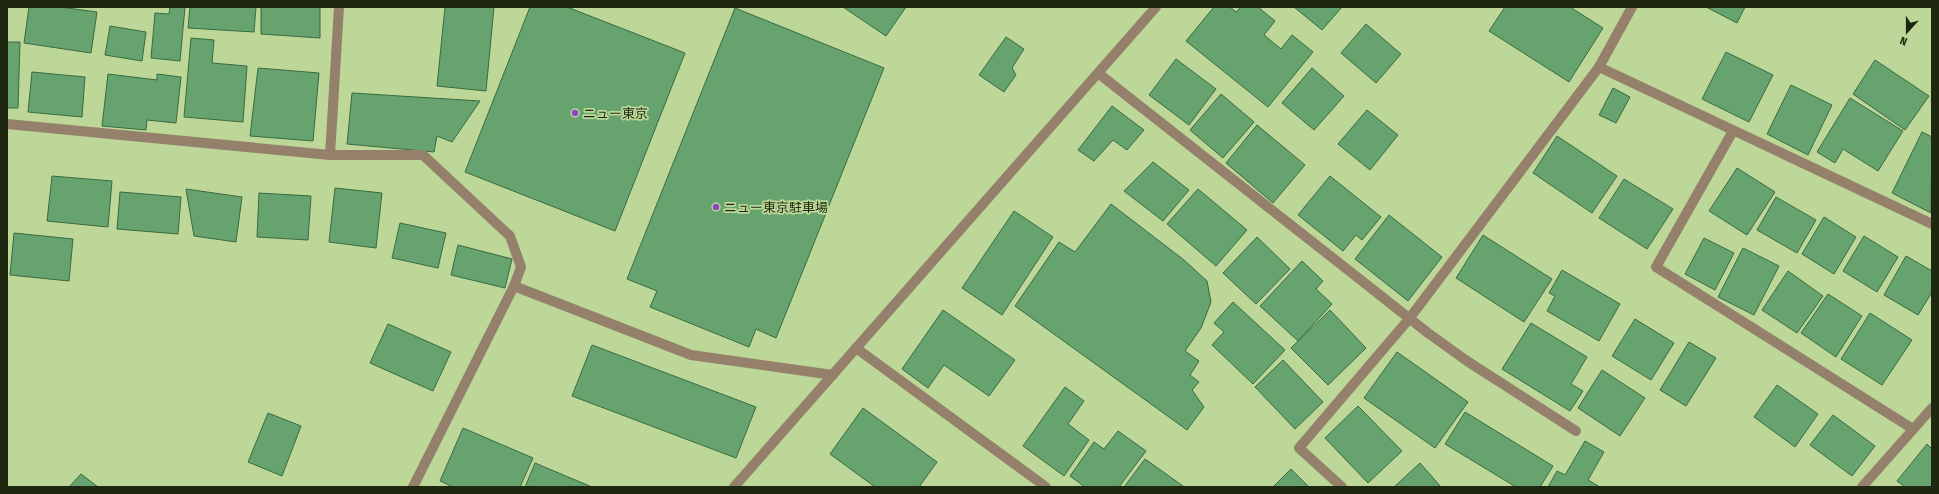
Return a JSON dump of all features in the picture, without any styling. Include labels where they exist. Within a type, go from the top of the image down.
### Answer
[{"type":"street","points":[[330,155],[339,7]]},
{"type":"street","points":[[734,487],[1156,7]]},
{"type":"street","points":[[1342,487],[1299,448],[1410,319],[1599,67],[1632,7]]},
{"type":"street","points":[[1599,67],[1932,224]]},
{"type":"street","points":[[1098,73],[1410,319],[1467,361],[1576,431]]},
{"type":"street","points":[[7,124],[330,155],[423,155],[510,236],[521,267],[514,286],[413,487]]},
{"type":"street","points":[[1733,131],[1656,267],[1913,429]]},
{"type":"street","points":[[514,286],[691,355],[833,375]]},
{"type":"street","points":[[856,348],[1046,487]]},
{"type":"street","points":[[1862,487],[1932,408]]},
{"type":"building","points":[[29,7],[60,7],[97,12],[91,53],[24,43]]},
{"type":"building","points":[[170,7],[185,7],[180,61],[151,58],[155,13],[169,14]]},
{"type":"building","points":[[190,7],[256,7],[254,32],[188,28]]},
{"type":"building","points":[[261,7],[320,7],[320,38],[261,34]]},
{"type":"building","points":[[445,7],[494,7],[486,91],[437,86]]},
{"type":"building","name":"ニュー東京","points":[[530,7],[567,7],[685,53],[615,231],[465,172]]},
{"type":"building","points":[[843,7],[906,7],[886,36]]},
{"type":"building","points":[[1214,7],[1230,7],[1236,12],[1241,7],[1258,7],[1275,21],[1264,35],[1281,49],[1292,35],[1313,52],[1268,107],[1186,41]]},
{"type":"building","points":[[1294,7],[1342,7],[1322,30]]},
{"type":"building","points":[[1505,7],[1570,7],[1603,28],[1569,82],[1489,31]]},
{"type":"building","points":[[1706,7],[1745,7],[1737,23]]},
{"type":"building","points":[[735,8],[884,68],[776,338],[756,329],[749,347],[650,307],[657,291],[627,279]]},
{"type":"building","points":[[1366,24],[1401,54],[1376,83],[1341,53]]},
{"type":"building","points":[[110,26],[146,32],[142,61],[105,55]]},
{"type":"building","points":[[1006,37],[1024,49],[1012,68],[1016,75],[1004,92],[979,75]]},
{"type":"building","points":[[191,38],[214,40],[212,63],[247,66],[243,122],[184,117]]},
{"type":"building","points":[[7,42],[20,42],[18,108],[7,108]]},
{"type":"building","points":[[1726,52],[1773,75],[1749,122],[1702,99]]},
{"type":"building","points":[[1176,59],[1216,89],[1189,125],[1149,95]]},
{"type":"building","points":[[1875,60],[1929,96],[1905,130],[1853,94]]},
{"type":"building","points":[[258,68],[319,73],[313,141],[250,136]]},
{"type":"building","points":[[1312,68],[1344,96],[1314,130],[1282,103]]},
{"type":"building","points":[[32,72],[85,77],[82,117],[28,112]]},
{"type":"building","points":[[108,74],[157,80],[157,74],[181,77],[176,123],[147,120],[146,130],[102,126]]},
{"type":"building","points":[[1791,85],[1832,105],[1808,155],[1767,134]]},
{"type":"building","points":[[1613,88],[1630,97],[1616,123],[1599,115]]},
{"type":"building","points":[[352,93],[480,101],[452,142],[437,136],[434,152],[347,144]]},
{"type":"building","points":[[1221,94],[1254,122],[1223,158],[1190,130]]},
{"type":"building","points":[[1850,98],[1903,131],[1878,171],[1843,149],[1835,163],[1817,152]]},
{"type":"building","points":[[1112,106],[1144,130],[1127,150],[1113,140],[1094,161],[1078,150]]},
{"type":"building","points":[[1367,110],[1398,135],[1370,170],[1338,144]]},
{"type":"building","points":[[1257,125],[1305,165],[1273,203],[1226,163]]},
{"type":"building","points":[[1922,132],[1932,137],[1931,213],[1892,193]]},
{"type":"building","points":[[1557,136],[1617,176],[1592,213],[1533,173]]},
{"type":"building","points":[[1153,162],[1189,190],[1163,221],[1124,191]]},
{"type":"building","points":[[1737,168],[1775,192],[1747,235],[1709,211]]},
{"type":"building","points":[[52,176],[112,181],[108,227],[47,221]]},
{"type":"building","points":[[1330,176],[1381,217],[1362,240],[1356,235],[1343,251],[1298,215]]},
{"type":"building","points":[[1624,179],[1673,209],[1647,249],[1599,218]]},
{"type":"building","points":[[335,188],[382,193],[376,248],[329,242]]},
{"type":"building","points":[[186,189],[242,197],[236,242],[194,236]]},
{"type":"building","points":[[1198,189],[1247,230],[1216,266],[1167,224]]},
{"type":"building","points":[[120,192],[181,197],[178,234],[117,229]]},
{"type":"building","points":[[259,193],[311,196],[308,240],[257,237]]},
{"type":"building","points":[[1776,197],[1816,220],[1797,253],[1757,230]]},
{"type":"building","points":[[1111,204],[1184,260],[1207,281],[1211,302],[1201,328],[1185,351],[1199,361],[1190,375],[1199,382],[1192,390],[1204,407],[1187,430],[1015,306],[1059,242],[1075,252]]},
{"type":"building","points":[[1014,211],[1053,237],[1002,315],[962,288]]},
{"type":"building","points":[[1389,215],[1442,257],[1408,301],[1355,259]]},
{"type":"building","points":[[1824,217],[1856,237],[1834,274],[1802,254]]},
{"type":"building","points":[[400,223],[446,233],[438,268],[392,258]]},
{"type":"building","points":[[14,233],[73,239],[69,281],[10,275]]},
{"type":"building","points":[[1483,235],[1552,279],[1524,322],[1456,278]]},
{"type":"building","points":[[1864,236],[1898,257],[1877,292],[1843,271]]},
{"type":"building","points":[[1257,237],[1290,269],[1256,304],[1223,273]]},
{"type":"building","points":[[1704,238],[1734,253],[1715,290],[1685,274]]},
{"type":"building","points":[[458,245],[512,259],[505,288],[451,275]]},
{"type":"building","points":[[1743,248],[1779,266],[1754,315],[1718,297]]},
{"type":"building","points":[[1906,256],[1932,271],[1932,292],[1918,315],[1884,295]]},
{"type":"building","points":[[1302,261],[1323,281],[1316,289],[1332,304],[1298,341],[1260,306]]},
{"type":"building","points":[[1562,270],[1620,304],[1599,341],[1547,311],[1555,296],[1549,293]]},
{"type":"building","points":[[1788,271],[1823,296],[1797,333],[1762,310]]},
{"type":"building","points":[[1828,294],[1862,316],[1836,357],[1801,333]]},
{"type":"building","points":[[1233,302],[1285,350],[1253,384],[1212,345],[1224,332],[1214,323]]},
{"type":"building","points":[[943,310],[1015,360],[989,396],[944,365],[928,388],[902,369]]},
{"type":"building","points":[[1330,310],[1366,348],[1328,385],[1291,348]]},
{"type":"building","points":[[1870,313],[1912,340],[1882,385],[1841,359]]},
{"type":"building","points":[[1635,319],[1674,343],[1651,380],[1612,356]]},
{"type":"building","points":[[1531,323],[1587,357],[1571,384],[1583,391],[1570,411],[1502,369]]},
{"type":"building","points":[[388,324],[451,352],[433,391],[370,363]]},
{"type":"building","points":[[1689,342],[1716,358],[1686,406],[1660,390]]},
{"type":"building","points":[[592,345],[756,407],[736,458],[572,396]]},
{"type":"building","points":[[1397,352],[1468,402],[1435,448],[1364,398]]},
{"type":"building","points":[[1283,360],[1323,402],[1295,429],[1255,387]]},
{"type":"building","points":[[1602,370],[1645,398],[1620,436],[1578,408]]},
{"type":"building","points":[[1777,385],[1818,414],[1795,447],[1754,417]]},
{"type":"building","points":[[1065,387],[1084,401],[1068,424],[1089,440],[1064,476],[1023,446]]},
{"type":"building","points":[[1358,406],[1402,451],[1368,483],[1325,438]]},
{"type":"building","points":[[863,408],[937,462],[919,487],[875,487],[830,454]]},
{"type":"building","points":[[1465,412],[1553,466],[1540,487],[1516,487],[1445,444]]},
{"type":"building","points":[[268,413],[301,426],[282,476],[248,462]]},
{"type":"building","points":[[1833,415],[1875,446],[1852,476],[1810,445]]},
{"type":"building","points":[[463,428],[533,458],[520,487],[453,487],[440,481]]},
{"type":"building","points":[[1118,431],[1146,451],[1119,487],[1085,487],[1070,476],[1094,442],[1104,449]]},
{"type":"building","points":[[1585,441],[1604,452],[1588,480],[1600,487],[1548,487],[1557,471],[1565,475]]},
{"type":"building","points":[[1927,444],[1932,449],[1932,487],[1905,487],[1897,481]]},
{"type":"building","points":[[1145,459],[1183,486],[1124,487]]},
{"type":"building","points":[[535,463],[592,487],[525,487]]},
{"type":"building","points":[[1420,463],[1441,487],[1394,487]]},
{"type":"building","points":[[1291,469],[1309,487],[1273,487]]},
{"type":"building","points":[[81,474],[98,487],[69,487]]},
{"type":"place","name":"ニュー東京","points":[[575,113]]},
{"type":"place","name":"ニュー東京駐車場","points":[[716,207]]}]
